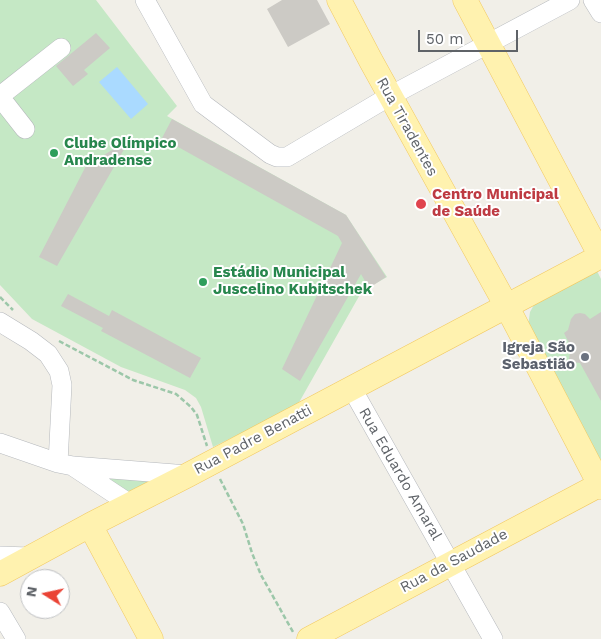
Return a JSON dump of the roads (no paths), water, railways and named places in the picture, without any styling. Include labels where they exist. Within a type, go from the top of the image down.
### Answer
[{"type":"main road","name":"Rua Tiradentes","points":[[339,0],[506,305],[601,485]]},
{"type":"main road","points":[[465,0],[601,256]]},
{"type":"main road","name":"Rua Padre Benatti","points":[[0,574],[90,524],[212,462],[601,256]]},
{"type":"main road","name":"Rua da Saudade","points":[[309,639],[450,562],[601,485]]},
{"type":"main road","points":[[90,524],[151,639]]},
{"type":"street","points":[[145,0],[203,104],[270,154],[278,157],[287,157],[390,96],[570,0]]},
{"type":"street","points":[[593,0],[601,13]]},
{"type":"street","points":[[25,128],[0,96],[61,48]]},
{"type":"street","points":[[7,317],[31,341],[48,354],[59,371],[62,385],[65,465]]},
{"type":"street","name":"Rua Eduardo Amaral","points":[[351,387],[493,639]]},
{"type":"street","points":[[0,443],[65,465],[130,504]]},
{"type":"street","points":[[65,465],[188,474]]},
{"type":"street","points":[[0,556],[29,557]]},
{"type":"street","points":[[0,612],[16,639]]},
{"type":"water","points":[[117,67],[148,104],[131,119],[99,82]]},
{"type":"place","name":"Clube Olímpico Andradense","points":[[54,153]]},
{"type":"place","name":"Centro Municipal de Saúde","points":[[421,204]]},
{"type":"place","name":"Estádio Municipal Juscelino Kubitschek","points":[[203,282]]},
{"type":"place","name":"Igreja São Sebastião","points":[[585,357]]}]
